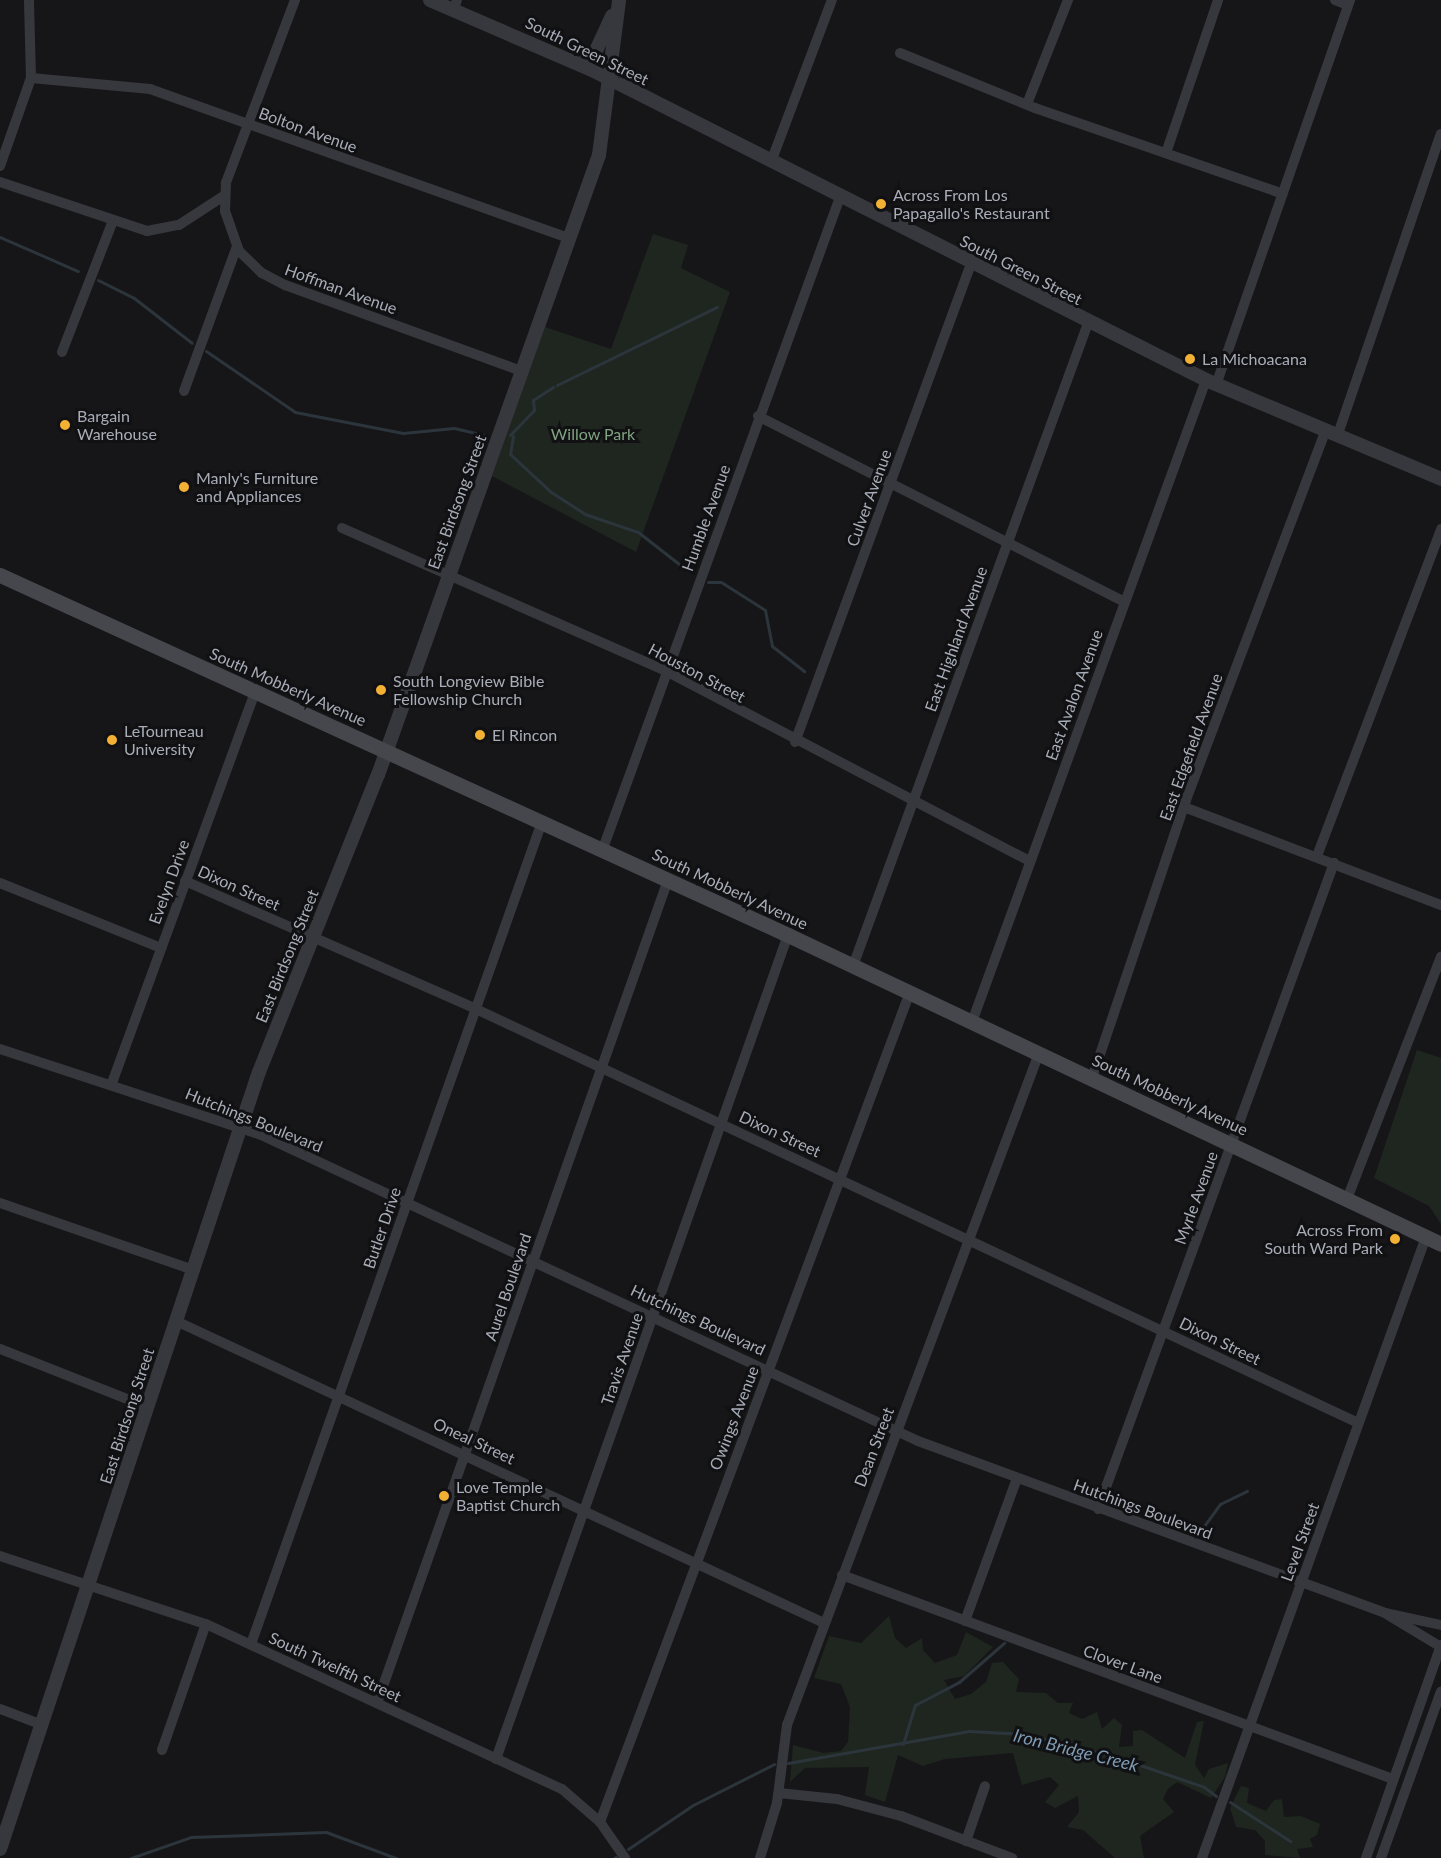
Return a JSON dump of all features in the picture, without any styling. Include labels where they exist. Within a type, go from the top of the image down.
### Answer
[{"type":"main road","name":"South Mobberly Avenue","points":[[0,575],[788,935],[1441,1244]]},
{"type":"street","points":[[0,166],[31,78],[28,0]]},
{"type":"street","points":[[184,391],[237,246],[225,195],[247,124],[295,0]]},
{"type":"street","name":"South Green Street","points":[[430,0],[455,4],[610,79],[971,264],[1211,382],[1441,479]]},
{"type":"street","points":[[771,162],[832,0]]},
{"type":"street","points":[[1027,104],[1068,0]]},
{"type":"street","points":[[1166,153],[1218,0]]},
{"type":"street","points":[[1335,0],[1349,3]]},
{"type":"street","points":[[579,64],[598,48],[619,2]]},
{"type":"street","name":"East Birdsong Street","points":[[0,1849],[240,1127],[312,937],[386,752],[601,149],[619,2]]},
{"type":"street","name":"East Avalon Avenue","points":[[972,1022],[1123,602],[1283,194],[1349,3]]},
{"type":"street","points":[[900,53],[1027,104],[1283,194]]},
{"type":"street","name":"Bolton Avenue","points":[[31,78],[132,85],[569,238]]},
{"type":"street","name":"East Edgefield Avenue","points":[[1092,1078],[1184,807],[1332,432],[1441,134]]},
{"type":"street","points":[[0,182],[111,223],[141,230],[169,229],[225,195]]},
{"type":"street","name":"Humble Avenue","points":[[602,851],[758,416],[840,197]]},
{"type":"street","points":[[63,351],[111,223]]},
{"type":"street","name":"Hoffman Avenue","points":[[237,246],[279,282],[521,371]]},
{"type":"street","name":"Culver Avenue","points":[[795,742],[971,264]]},
{"type":"street","name":"East Highland Avenue","points":[[853,966],[1089,323]]},
{"type":"street","points":[[758,416],[1123,602]]},
{"type":"street","name":"Houston Street","points":[[342,528],[666,671],[795,742],[1030,861]]},
{"type":"street","points":[[1317,856],[1441,529]]},
{"type":"street","name":"Evelyn Drive","points":[[112,1083],[255,692]]},
{"type":"street","points":[[1184,807],[1441,905]]},
{"type":"street","name":"Butler Drive","points":[[251,1644],[542,822]]},
{"type":"street","name":"Myrle Avenue","points":[[1098,1509],[1335,863]]},
{"type":"street","name":"Aurel Boulevard","points":[[377,1703],[668,880]]},
{"type":"street","name":"Dixon Street","points":[[185,881],[476,1009],[1358,1423]]},
{"type":"street","points":[[0,883],[161,948]]},
{"type":"street","name":"Travis Avenue","points":[[496,1759],[788,935]]},
{"type":"street","points":[[1347,1199],[1441,957]]},
{"type":"street","name":"Owings Avenue","points":[[600,1822],[695,1562],[910,992]]},
{"type":"street","name":"Hutchings Boulevard","points":[[0,1049],[112,1083],[240,1127],[653,1315],[896,1431],[1098,1509],[1385,1613],[1441,1625]]},
{"type":"street","name":"Dean Street","points":[[760,1858],[779,1793],[784,1738],[824,1623],[1039,1053]]},
{"type":"street","points":[[0,1203],[193,1270]]},
{"type":"street","name":"Level Street","points":[[1202,1858],[1426,1236]]},
{"type":"street","name":"Oneal Street","points":[[176,1321],[340,1394],[824,1623]]},
{"type":"street","points":[[0,1350],[147,1407]]},
{"type":"street","points":[[965,1621],[1017,1478]]},
{"type":"street","name":"South Twelfth Street","points":[[0,1556],[87,1587],[206,1624],[562,1790],[600,1822],[625,1858]]},
{"type":"street","name":"Clover Lane","points":[[842,1575],[1394,1779]]},
{"type":"street","name":"Hutchings Boulevard","points":[[1385,1613],[1441,1646]]},
{"type":"street","points":[[162,1750],[206,1624]]},
{"type":"street","points":[[1441,1646],[1367,1856],[1381,1858],[1441,1691]]},
{"type":"street","points":[[0,1709],[40,1724]]},
{"type":"street","points":[[966,1841],[985,1786]]},
{"type":"street","points":[[779,1793],[837,1799],[901,1816],[1012,1858]]},
{"type":"green space","name":"Willow Park","points":[[653,234],[688,245],[681,268],[730,292],[636,552],[492,476],[545,327],[611,349]]},
{"type":"green space","points":[[1417,1050],[1441,1058],[1441,1224],[1429,1206],[1374,1178]]},
{"type":"green space","points":[[889,1616],[895,1638],[906,1648],[922,1638],[923,1650],[935,1663],[957,1655],[966,1632],[993,1647],[964,1676],[944,1680],[955,1699],[971,1694],[986,1682],[992,1663],[1003,1662],[1019,1679],[1016,1692],[1046,1693],[1058,1703],[1073,1703],[1069,1713],[1082,1719],[1097,1712],[1102,1729],[1114,1718],[1122,1725],[1119,1747],[1133,1746],[1133,1731],[1142,1730],[1185,1758],[1197,1722],[1204,1721],[1195,1765],[1204,1778],[1209,1769],[1228,1763],[1225,1777],[1211,1798],[1177,1782],[1168,1789],[1163,1799],[1174,1812],[1140,1836],[1144,1858],[1115,1858],[1083,1830],[1067,1827],[1079,1812],[1078,1796],[1055,1808],[1045,1802],[1059,1785],[1050,1777],[1022,1785],[1013,1753],[945,1759],[923,1766],[898,1755],[885,1802],[865,1795],[869,1767],[805,1768],[790,1782],[793,1745],[823,1753],[841,1751],[848,1742],[850,1707],[841,1684],[814,1678],[829,1636],[861,1643]]},
{"type":"green space","points":[[1241,1786],[1249,1788],[1247,1803],[1266,1811],[1274,1800],[1282,1799],[1284,1817],[1301,1816],[1320,1824],[1317,1835],[1310,1839],[1313,1847],[1297,1849],[1300,1858],[1265,1855],[1265,1841],[1255,1830],[1236,1827],[1230,1808]]},
{"type":"waterway","points":[[0,237],[78,271]]},
{"type":"waterway","points":[[98,280],[134,298],[192,343]]},
{"type":"waterway","points":[[557,385],[717,307]]},
{"type":"waterway","points":[[206,351],[295,412],[403,433],[454,428],[484,435]]},
{"type":"waterway","points":[[510,435],[534,410],[533,400],[553,387]]},
{"type":"waterway","points":[[513,436],[510,454],[551,492],[585,514],[638,532],[688,571]]},
{"type":"waterway","points":[[708,582],[721,582],[765,610],[772,646],[804,671]]},
{"type":"waterway","points":[[1196,1537],[1220,1504],[1247,1491]]},
{"type":"waterway","points":[[903,1744],[915,1705],[959,1682],[1004,1643]]},
{"type":"waterway","name":"Iron Bridge Creek","points":[[788,1763],[969,1731],[1025,1734],[1117,1757],[1204,1787],[1216,1796]]},
{"type":"waterway","name":"Iron Bridge Creek","points":[[628,1849],[693,1805],[774,1764]]},
{"type":"waterway","name":"Iron Bridge Creek","points":[[1230,1802],[1290,1841]]},
{"type":"waterway","name":"Iron Bridge Creek","points":[[131,1858],[191,1837],[326,1832],[396,1858]]},
{"type":"place","name":"Across From Los Papagallo's Restaurant","points":[[881,204]]},
{"type":"place","name":"La Michoacana","points":[[1190,359]]},
{"type":"place","name":"Bargain Warehouse","points":[[65,425]]},
{"type":"place","name":"Manly's Furniture and Appliances","points":[[184,487]]},
{"type":"place","name":"South Longview Bible Fellowship Church","points":[[381,690]]},
{"type":"place","name":"El Rincon","points":[[480,735]]},
{"type":"place","name":"LeTourneau University","points":[[112,740]]},
{"type":"place","name":"Across From South Ward Park","points":[[1395,1239]]},
{"type":"place","name":"Love Temple Baptist Church","points":[[444,1496]]}]
